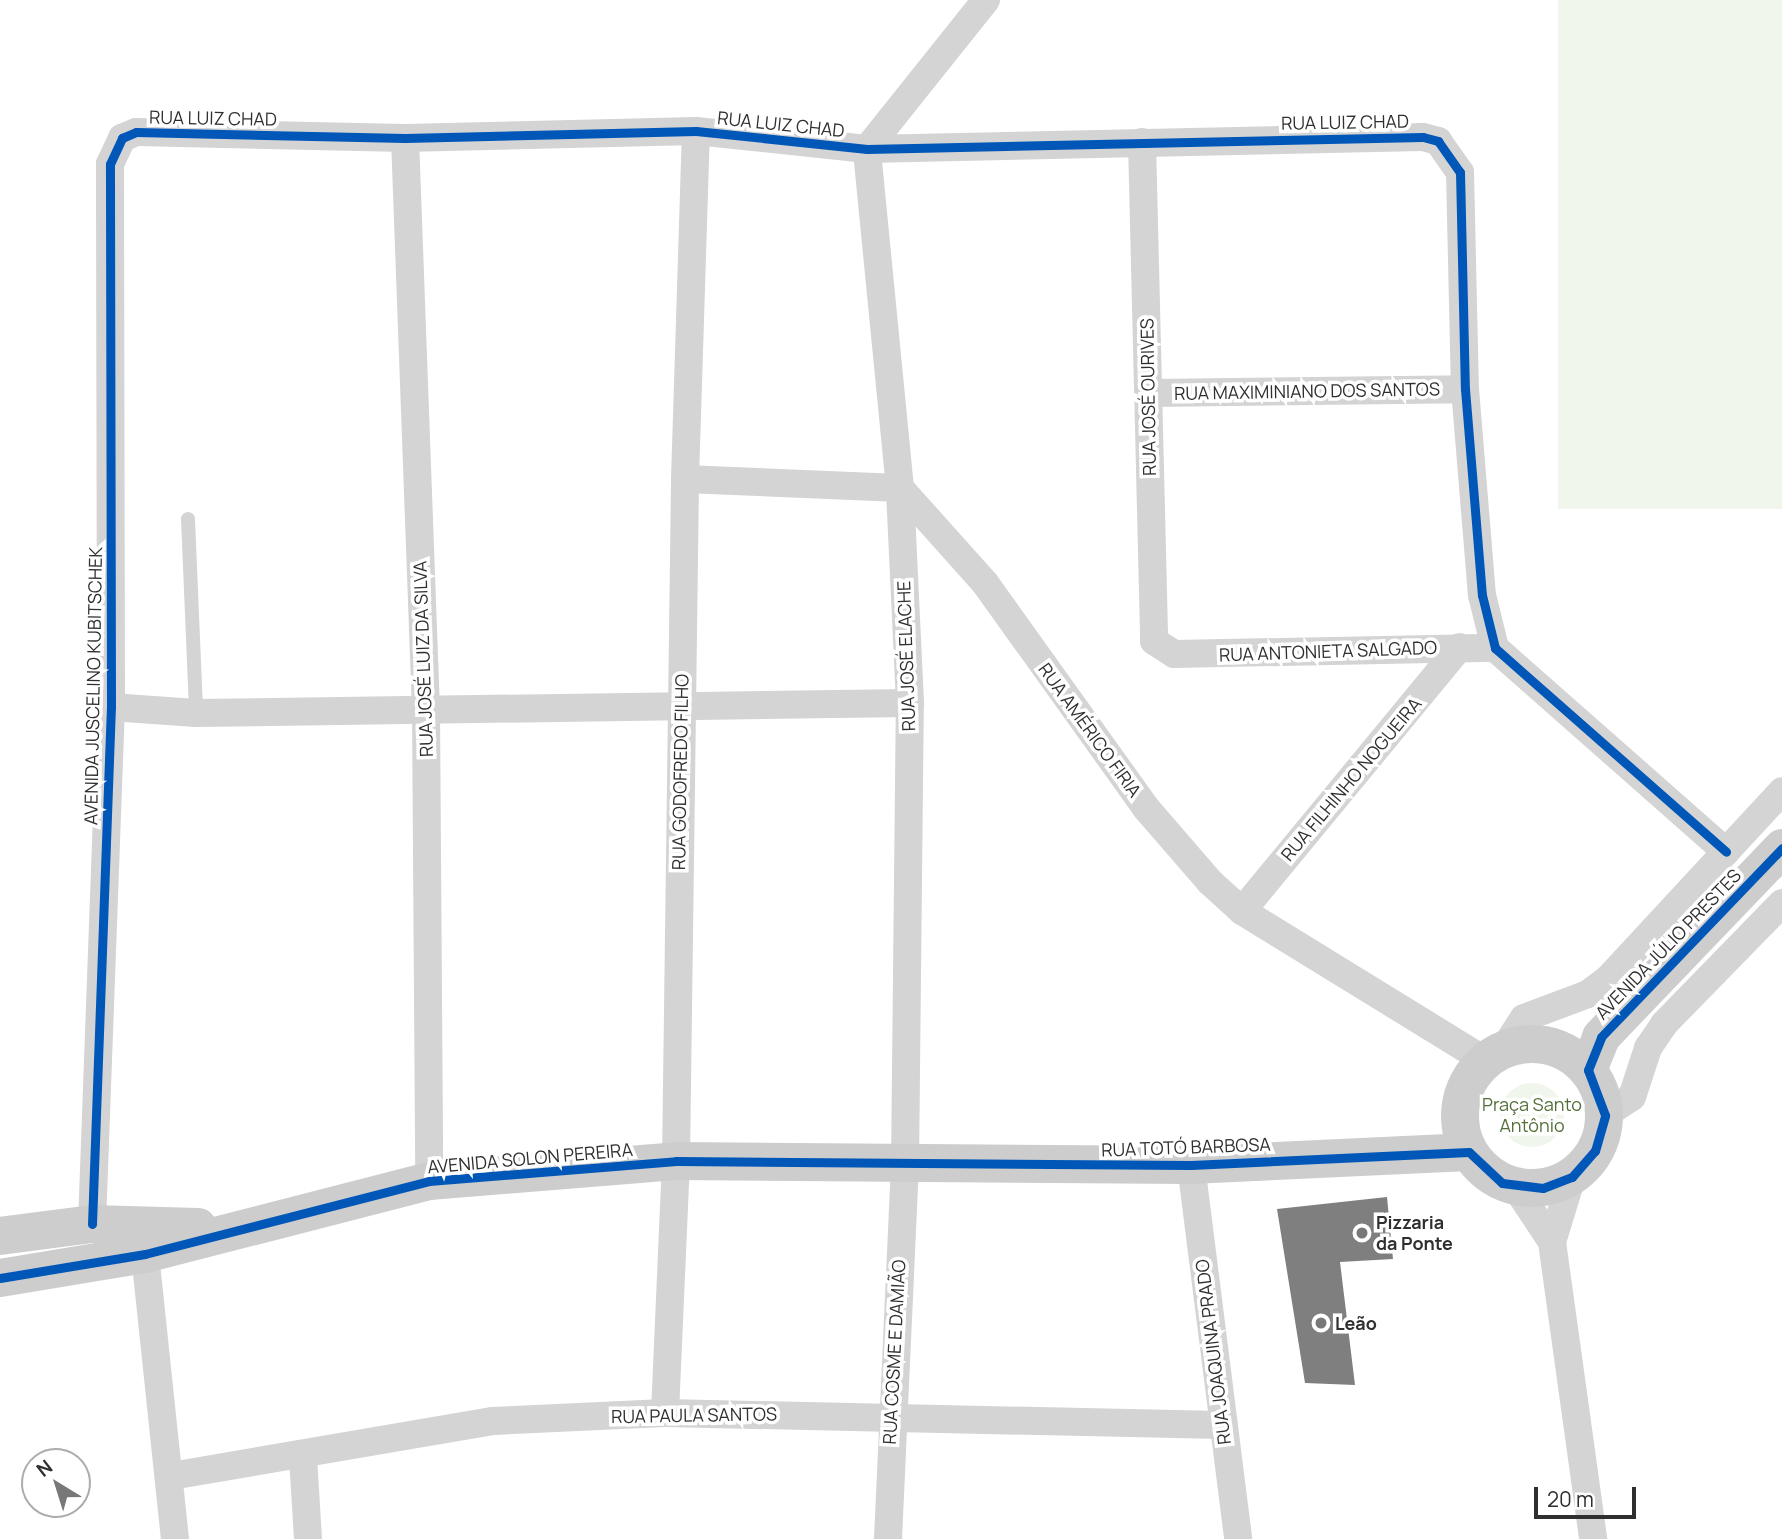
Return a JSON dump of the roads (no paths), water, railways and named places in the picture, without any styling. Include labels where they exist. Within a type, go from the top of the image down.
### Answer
[{"type":"main road","name":"AVENIDA JÚLIO PRESTES","points":[[1585,1053],[1782,848]]},
{"type":"main road","points":[[1531,1044],[1585,1053],[1605,1115],[1595,1150],[1572,1177],[1543,1188],[1515,1186],[1493,1178],[1469,1152],[1461,1104],[1494,1055],[1531,1044]]},
{"type":"main road","name":"RUA TOTÓ BARBOSA","points":[[1373,1155],[1461,1104]]},
{"type":"main road","name":"RUA TOTÓ BARBOSA","points":[[905,1166],[1191,1165],[1469,1152]]},
{"type":"main road","name":"AVENIDA SOLON PEREIRA","points":[[0,1278],[145,1254],[429,1181],[676,1161],[905,1166]]},
{"type":"main road","name":"AVENIDA SOLON PEREIRA","points":[[0,1236],[92,1224],[246,1228]]},
{"type":"street","points":[[867,149],[986,0]]},
{"type":"street","name":"RUA LUIZ CHAD","points":[[114,149],[136,132],[405,138],[696,131],[867,149],[1423,137],[1448,149],[1460,172],[1465,389]]},
{"type":"street","name":"RUA GODOFREDO FILHO","points":[[665,1413],[676,1161],[680,708],[696,131]]},
{"type":"street","name":"RUA JOSÉ LUIZ DA SILVA","points":[[405,138],[426,710],[429,1181]]},
{"type":"street","name":"RUA JOSÉ OURIVES","points":[[1142,142],[1150,393],[1151,628],[1161,650]]},
{"type":"street","name":"AVENIDA JUSCELINO KUBITSCHEK","points":[[92,1224],[111,707],[110,184],[114,149]]},
{"type":"street","name":"RUA JOSÉ ELACHE","points":[[867,149],[900,488],[910,703],[905,1166]]},
{"type":"street","points":[[1465,389],[1482,596],[1495,648],[1726,852]]},
{"type":"street","name":"RUA MAXIMINIANO DOS SANTOS","points":[[1150,393],[1465,389]]},
{"type":"street","points":[[685,479],[900,488]]},
{"type":"street","name":"RUA AMÉRICO FIRIA","points":[[900,488],[985,583],[1146,808],[1242,911],[1494,1055]]},
{"type":"street","name":"RUA FILHINHO NOGUEIRA","points":[[1242,911],[1460,647]]},
{"type":"street","name":"RUA ANTONIETA SALGADO","points":[[1161,650],[1187,654],[1495,648]]},
{"type":"street","points":[[111,707],[196,713],[910,703]]},
{"type":"street","points":[[1494,1055],[1524,1018],[1588,994],[1608,979],[1782,791]]},
{"type":"street","points":[[1605,1115],[1636,1090],[1648,1048],[1664,1024],[1782,903]]},
{"type":"street","name":"RUA JOAQUINA PRADO","points":[[1191,1165],[1221,1425],[1238,1539]]},
{"type":"street","name":"RUA COSME E DAMIÃO","points":[[888,1539],[890,1416],[905,1166]]},
{"type":"street","points":[[1572,1177],[1552,1242],[1593,1539]]},
{"type":"street","points":[[1515,1186],[1552,1242]]},
{"type":"street","points":[[145,1254],[171,1476],[175,1539]]},
{"type":"street","name":"RUA PAULA SANTOS","points":[[171,1476],[303,1457],[442,1427],[665,1413],[1221,1425]]},
{"type":"street","points":[[303,1457],[308,1539]]},
{"type":"lane","points":[[188,519],[196,713]]},
{"type":"place","name":"Pizzaria da Ponte","points":[[1362,1233]]},
{"type":"place","name":"Leão","points":[[1321,1323]]},
{"type":"park label","name":"Praça Santo Antônio","points":[[1532,1115]]}]
